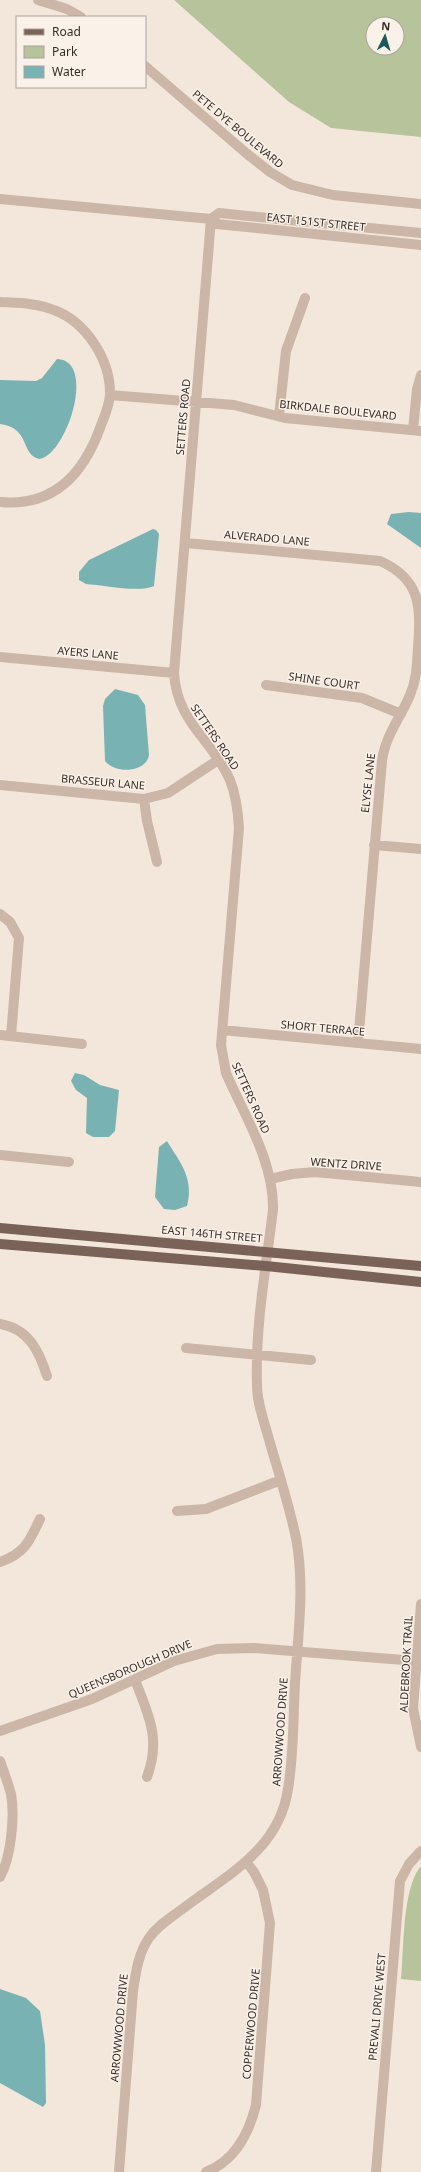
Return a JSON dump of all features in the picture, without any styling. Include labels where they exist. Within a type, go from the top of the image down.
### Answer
[{"type":"main road","name":"EAST 146TH STREET","points":[[0,1228],[267,1259],[421,1282]]},
{"type":"main road","name":"EAST 146TH STREET","points":[[0,1244],[421,1266]]},
{"type":"street","points":[[38,0],[67,9],[79,16]]},
{"type":"street","points":[[61,0],[67,9]]},
{"type":"street","name":"PETE DYE BOULEVARD","points":[[146,67],[246,153],[287,182],[318,193],[421,204]]},
{"type":"street","name":"EAST 151ST STREET","points":[[0,198],[211,219],[217,224],[421,244]]},
{"type":"street","name":"EAST 151ST STREET","points":[[211,219],[218,213],[421,232]]},
{"type":"street","name":"SETTERS ROAD","points":[[211,219],[174,686],[180,705],[230,780],[239,822],[222,1030],[222,1059],[226,1073],[263,1155],[270,1179],[273,1200],[267,1259]]},
{"type":"street","points":[[279,416],[286,351],[305,298]]},
{"type":"street","points":[[0,302],[43,306],[55,310],[76,324],[90,338],[101,355],[109,384],[110,395],[98,434],[81,467],[73,477],[54,492],[15,503],[0,502]]},
{"type":"street","points":[[417,431],[417,389],[421,375]]},
{"type":"street","name":"BIRKDALE BOULEVARD","points":[[110,395],[234,405],[279,416],[417,431]]},
{"type":"street","name":"ALVERADO LANE","points":[[186,543],[346,557]]},
{"type":"street","name":"ELYSE LANE","points":[[346,557],[370,559],[389,565],[406,578],[417,595],[420,614],[416,675],[410,695],[389,736],[383,755],[358,1043]]},
{"type":"street","name":"AYERS LANE","points":[[0,657],[174,674]]},
{"type":"street","name":"SHINE COURT","points":[[266,685],[356,697],[401,714]]},
{"type":"street","name":"BRASSEUR LANE","points":[[0,785],[144,799],[168,793],[218,760]]},
{"type":"street","points":[[144,799],[147,821],[157,862]]},
{"type":"street","points":[[374,845],[421,849]]},
{"type":"street","points":[[0,914],[10,922],[19,938],[11,1036]]},
{"type":"street","name":"SHORT TERRACE","points":[[222,1030],[421,1049]]},
{"type":"street","points":[[0,1035],[82,1044]]},
{"type":"street","points":[[0,1156],[69,1162]]},
{"type":"street","name":"WENTZ DRIVE","points":[[270,1179],[292,1174],[315,1172],[421,1182]]},
{"type":"street","name":"ARROWWOOD DRIVE","points":[[119,2172],[133,1991],[136,1965],[141,1953],[149,1937],[162,1924],[247,1863],[276,1826],[288,1791],[297,1652],[300,1572],[296,1540],[281,1480],[261,1413],[257,1387],[257,1355],[267,1259]]},
{"type":"street","points":[[0,1324],[15,1328],[31,1341],[39,1353],[47,1376]]},
{"type":"street","points":[[186,1348],[311,1360]]},
{"type":"street","points":[[177,1511],[206,1508],[281,1480]]},
{"type":"street","points":[[0,1562],[12,1558],[23,1550],[40,1519]]},
{"type":"street","name":"ALDEBROOK TRAIL","points":[[421,1604],[413,1708],[421,1747]]},
{"type":"street","name":"QUEENSBOROUGH DRIVE","points":[[0,1731],[92,1699],[174,1661],[208,1651],[244,1648],[416,1661]]},
{"type":"street","points":[[135,1680],[149,1716],[154,1741],[153,1760],[147,1777]]},
{"type":"street","points":[[0,1761],[11,1796],[12,1807],[7,1859],[0,1877]]},
{"type":"street","name":"PREVALI DRIVE WEST","points":[[376,2172],[400,1881],[408,1864],[421,1852]]},
{"type":"street","name":"COPPERWOOD DRIVE","points":[[206,2172],[229,2157],[240,2144],[250,2127],[256,2105],[270,1923],[263,1890],[254,1872],[247,1863]]},
{"type":"green space","points":[[174,0],[421,0],[421,137],[331,128],[289,102]]},
{"type":"green space","points":[[421,1866],[421,1981],[401,1979],[407,1904],[410,1889]]},
{"type":"water","points":[[57,359],[69,363],[75,374],[76,390],[74,408],[68,426],[59,442],[49,454],[39,459],[29,452],[21,436],[16,430],[10,426],[0,424],[0,380],[36,381],[42,378]]},
{"type":"water","points":[[409,512],[421,513],[421,548],[387,524],[391,514]]},
{"type":"water","points":[[153,529],[159,534],[154,586],[130,589],[86,584],[79,580],[79,572],[89,560]]},
{"type":"water","points":[[115,689],[138,695],[145,705],[149,755],[147,761],[142,765],[130,770],[116,768],[105,761],[103,706],[105,699]]},
{"type":"water","points":[[75,1073],[84,1075],[100,1085],[119,1090],[115,1131],[109,1137],[93,1137],[86,1133],[87,1098],[76,1090],[71,1081]]},
{"type":"water","points":[[167,1141],[185,1172],[189,1187],[187,1206],[175,1210],[164,1209],[155,1197],[159,1147]]},
{"type":"water","points":[[0,1989],[26,1998],[40,2011],[45,2045],[46,2103],[43,2107],[0,2083]]}]
